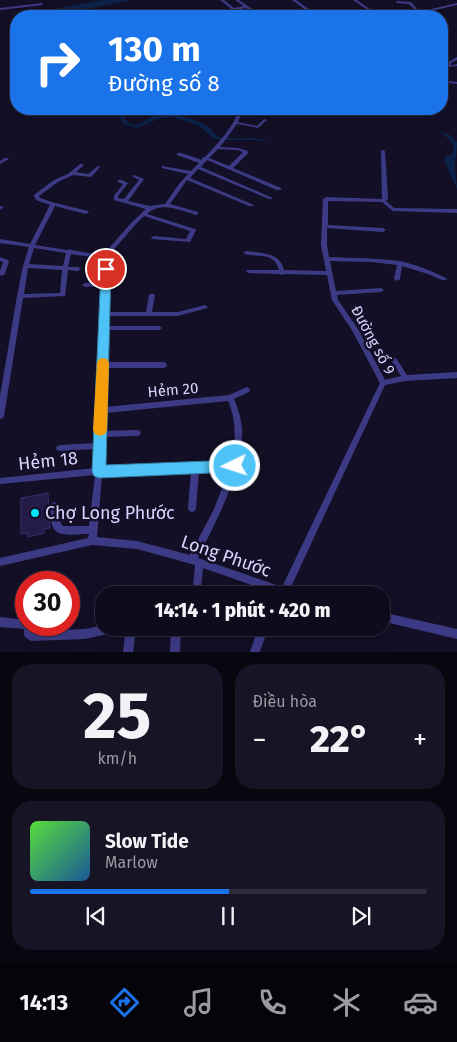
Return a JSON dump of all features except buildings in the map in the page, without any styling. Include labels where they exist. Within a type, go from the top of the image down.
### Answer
[{"type":"street","points":[[223,0],[233,9],[247,7]]},
{"type":"street","points":[[237,0],[253,10]]},
{"type":"street","points":[[294,0],[308,10]]},
{"type":"street","points":[[355,0],[368,10]]},
{"type":"street","points":[[397,2],[410,4],[416,10]]},
{"type":"street","points":[[0,9],[42,4]]},
{"type":"street","points":[[428,10],[457,4]]},
{"type":"street","points":[[449,65],[449,63],[457,58]]},
{"type":"street","points":[[449,65],[457,65]]},
{"type":"street","points":[[168,206],[186,178],[219,146],[225,135],[237,122],[239,115]]},
{"type":"street","points":[[237,122],[258,127],[265,120]]},
{"type":"street","points":[[219,146],[246,152],[230,168]]},
{"type":"street","points":[[383,150],[386,199],[383,201]]},
{"type":"street","points":[[179,154],[230,168],[279,189]]},
{"type":"street","points":[[0,163],[7,159]]},
{"type":"street","points":[[82,165],[36,196],[53,204],[86,212]]},
{"type":"street","points":[[73,172],[89,176],[98,166]]},
{"type":"street","points":[[164,167],[192,173]]},
{"type":"street","points":[[197,167],[271,198]]},
{"type":"street","points":[[125,201],[142,179],[134,176]]},
{"type":"street","points":[[186,178],[251,205]]},
{"type":"street","points":[[120,181],[126,184],[115,197],[150,208],[168,206],[196,213]]},
{"type":"street","name":"Đường số 9","points":[[282,586],[383,383],[334,293],[324,245],[326,199],[383,201],[393,209],[457,211]]},
{"type":"street","points":[[0,416],[26,266],[32,246],[53,204]]},
{"type":"street","points":[[92,541],[99,471],[104,314],[108,258],[112,248],[150,208]]},
{"type":"street","points":[[143,214],[193,230],[188,241],[154,238]]},
{"type":"street","points":[[325,226],[383,230]]},
{"type":"street","points":[[0,241],[108,258]]},
{"type":"street","points":[[20,296],[63,294],[65,268],[69,251]]},
{"type":"street","points":[[246,253],[274,256],[282,264],[282,273]]},
{"type":"street","points":[[0,259],[6,261],[2,274]]},
{"type":"street","points":[[327,259],[400,263],[421,267],[444,279]]},
{"type":"street","points":[[396,279],[400,263]]},
{"type":"street","points":[[26,266],[78,270]]},
{"type":"street","points":[[249,271],[329,273]]},
{"type":"street","points":[[85,285],[106,284]]},
{"type":"street","points":[[334,293],[381,290]]},
{"type":"street","points":[[149,314],[152,295]]},
{"type":"street","points":[[104,314],[189,312],[205,307]]},
{"type":"street","points":[[104,328],[159,328]]},
{"type":"street","points":[[394,360],[405,378]]},
{"type":"street","points":[[103,365],[164,365]]},
{"type":"street","points":[[383,383],[405,378],[457,376]]},
{"type":"street","name":"Hẻm 20","points":[[101,410],[230,398],[247,390]]},
{"type":"street","points":[[197,586],[196,562],[235,466],[238,420],[230,398]]},
{"type":"street","points":[[100,434],[138,433]]},
{"type":"street","points":[[60,448],[99,446]]},
{"type":"street","name":"Hẻm 18","points":[[0,482],[99,471],[195,469],[235,466]]},
{"type":"street","points":[[192,508],[195,469]]},
{"type":"street","points":[[55,506],[55,521],[61,530],[93,530]]},
{"type":"street","name":"Long Phước","points":[[0,562],[92,541],[137,545],[196,562],[259,586]]},
{"type":"street","points":[[390,618],[457,634]]},
{"type":"street","points":[[0,622],[15,624]]},
{"type":"street","points":[[80,634],[95,632]]},
{"type":"street","points":[[128,652],[130,636]]},
{"type":"street","points":[[175,652],[176,636]]},
{"type":"street","points":[[255,652],[260,636]]},
{"type":"water","points":[[101,0],[133,0],[81,10],[49,10]]},
{"type":"water","points":[[119,115],[124,115],[125,119],[132,125],[156,115],[175,115],[199,122],[209,127],[220,137],[254,138],[265,140],[269,143],[260,140],[220,140],[212,137],[199,126],[172,117],[161,118],[137,128],[123,124]]},
{"type":"water","points":[[439,131],[452,136],[457,142],[455,165],[457,189],[444,160],[447,155],[452,155],[454,147],[451,141]]},
{"type":"slow traffic","points":[[100,430],[103,363]]},
{"type":"place","name":"Chợ Long Phước","points":[[35,513]]},
{"type":"route","points":[[106,269],[99,471],[195,469],[235,466]]}]
